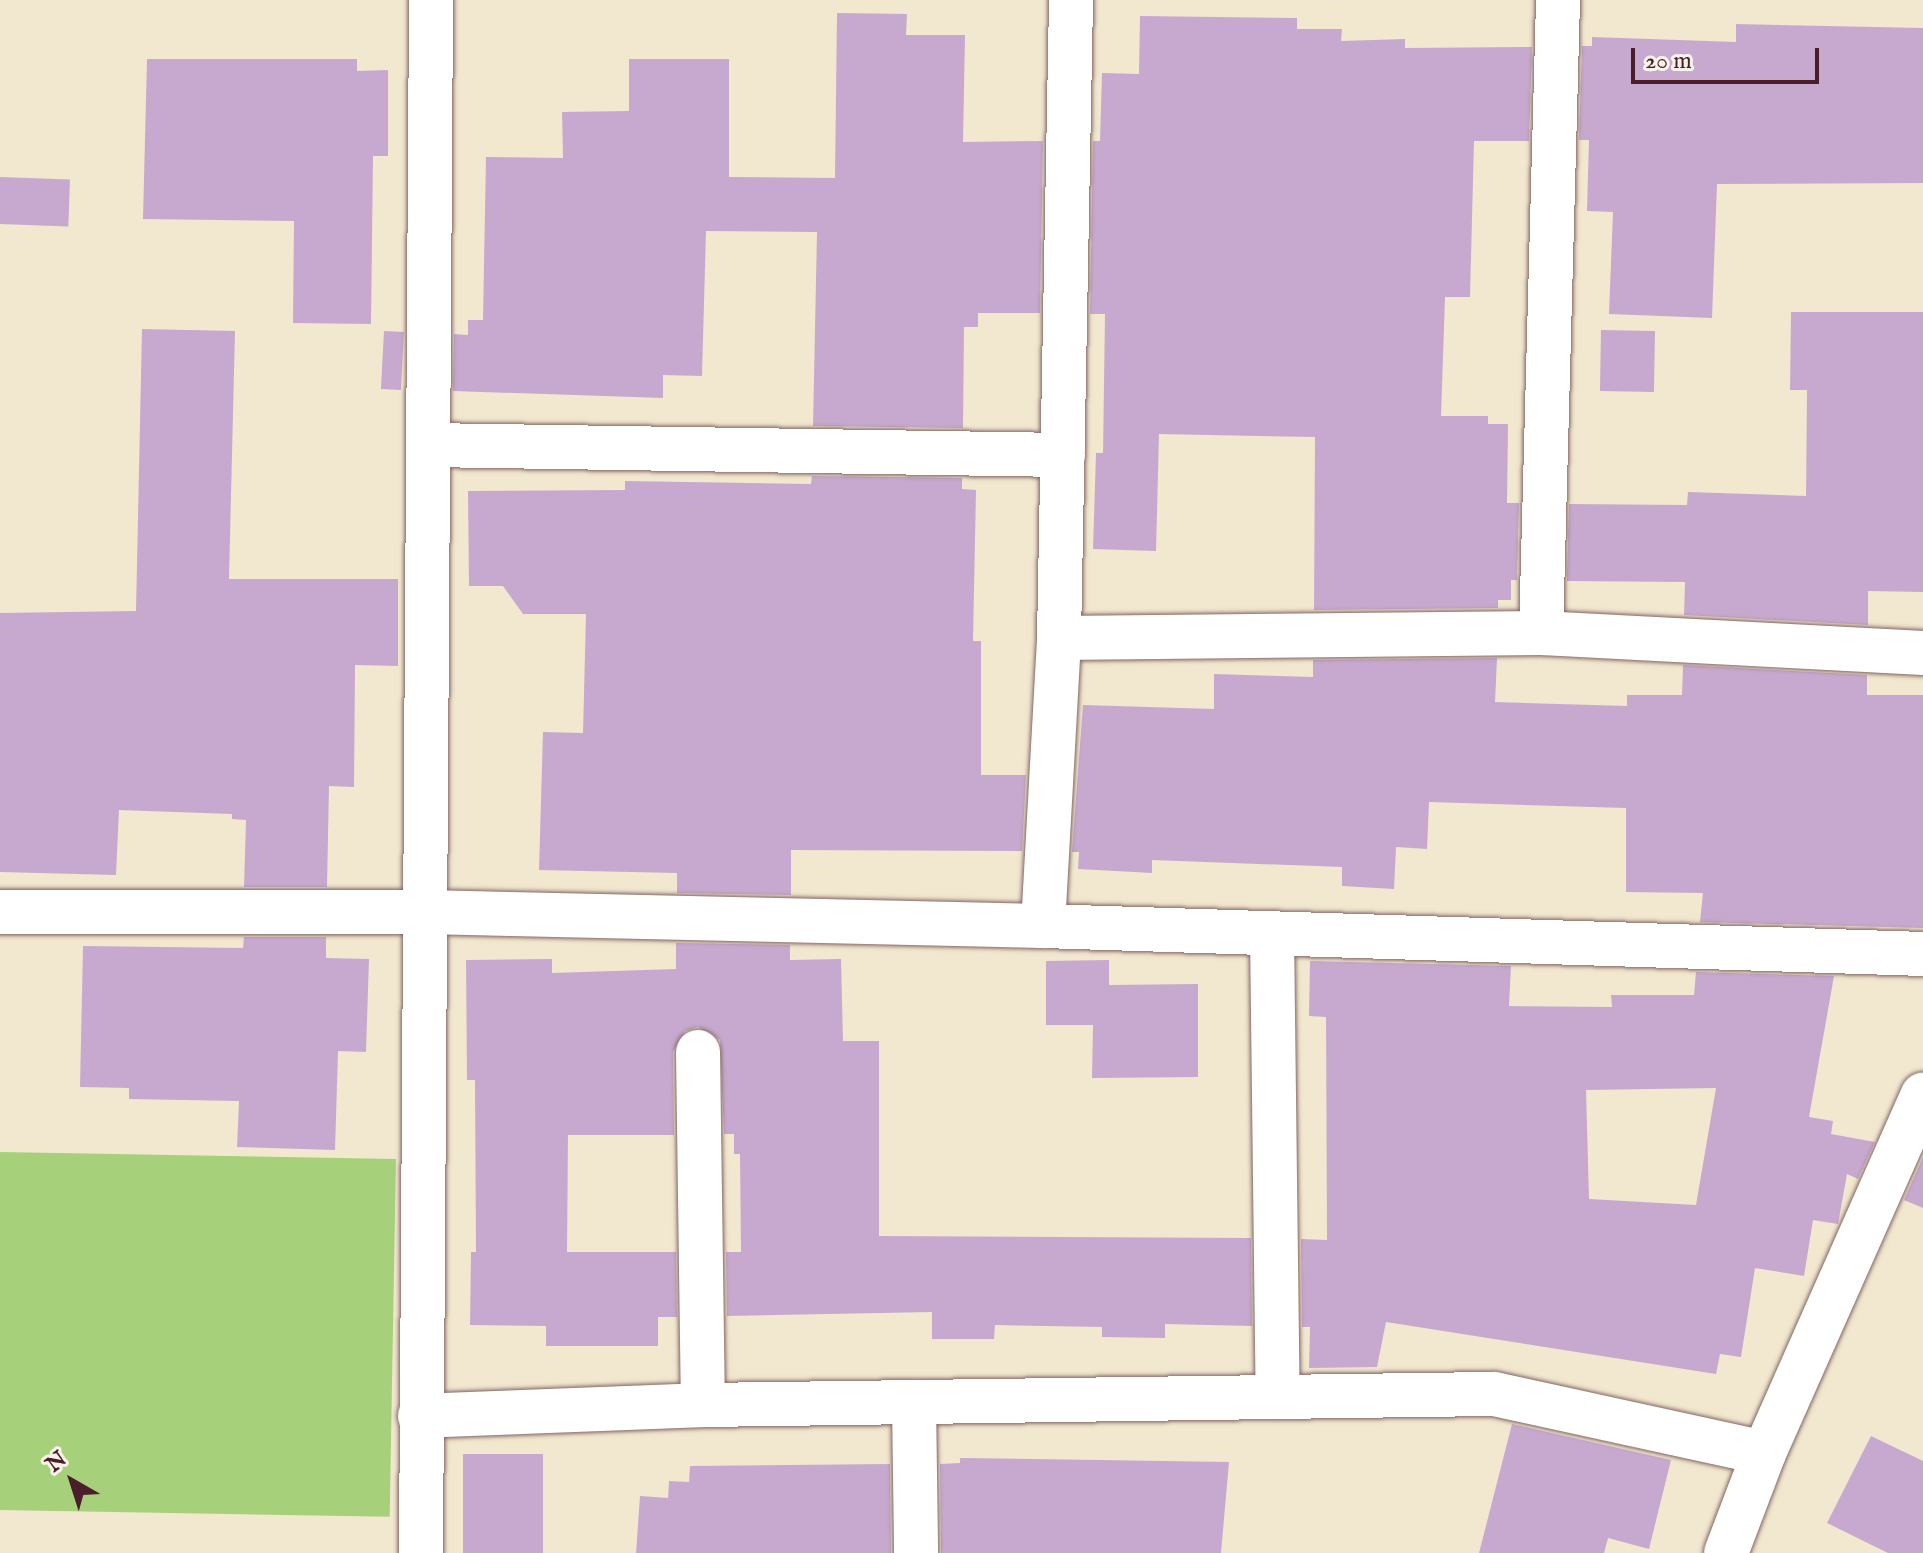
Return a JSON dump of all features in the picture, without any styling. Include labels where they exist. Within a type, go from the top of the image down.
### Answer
[{"type":"street","points":[[421,1553],[431,0]]},
{"type":"street","points":[[1043,926],[1059,638],[1071,0]]},
{"type":"street","points":[[1541,633],[1558,0]]},
{"type":"street","points":[[428,445],[1063,455]]},
{"type":"street","points":[[1059,638],[1541,633],[1923,653]]},
{"type":"street","points":[[0,912],[424,912],[1043,926],[1923,954]]},
{"type":"street","points":[[1272,933],[1278,1397]]},
{"type":"street","points":[[698,1052],[703,1405]]},
{"type":"street","points":[[1726,1553],[1764,1453],[1923,1095]]},
{"type":"street","points":[[420,1416],[703,1405],[1494,1394],[1764,1453]]},
{"type":"street","points":[[914,1402],[916,1553]]},
{"type":"green space","points":[[0,1152],[396,1159],[390,1517],[0,1510]]},
{"type":"building","points":[[837,13],[907,14],[906,35],[965,35],[963,142],[1043,141],[1040,313],[978,313],[978,327],[964,327],[963,428],[813,426],[817,232],[706,231],[702,376],[663,375],[663,398],[453,391],[454,334],[468,335],[468,320],[483,320],[486,157],[563,158],[562,112],[629,111],[629,59],[729,59],[729,177],[835,178]]},
{"type":"building","points":[[1140,16],[1297,18],[1297,29],[1342,29],[1341,41],[1405,39],[1405,48],[1532,47],[1529,141],[1474,141],[1470,297],[1445,297],[1441,416],[1488,416],[1488,424],[1508,424],[1507,503],[1519,503],[1517,580],[1511,580],[1511,600],[1498,600],[1498,608],[1314,610],[1315,437],[1159,434],[1156,551],[1093,549],[1096,453],[1103,453],[1105,314],[1090,314],[1093,141],[1100,141],[1102,73],[1139,74]]},
{"type":"building","points":[[1736,24],[1923,28],[1923,183],[1717,184],[1712,318],[1609,314],[1613,212],[1587,211],[1589,140],[1579,140],[1582,46],[1592,46],[1592,37],[1736,42]]},
{"type":"building","points":[[147,59],[357,59],[357,71],[388,70],[388,156],[373,156],[371,324],[293,323],[294,221],[143,219]]},
{"type":"building","points":[[0,177],[70,179],[68,226],[0,224]]},
{"type":"building","points":[[1791,312],[1923,312],[1923,592],[1868,591],[1868,625],[1684,615],[1685,582],[1567,581],[1569,504],[1687,505],[1688,492],[1806,496],[1807,390],[1790,390]]},
{"type":"building","points":[[142,329],[235,331],[229,579],[398,579],[398,666],[355,665],[354,787],[329,786],[327,887],[244,887],[246,820],[232,819],[232,814],[119,810],[116,875],[0,872],[0,613],[136,611]]},
{"type":"building","points":[[1601,330],[1655,331],[1654,392],[1600,391]]},
{"type":"building","points":[[384,331],[404,332],[401,390],[381,389]]},
{"type":"building","points":[[812,476],[962,478],[962,489],[976,490],[973,641],[981,641],[981,775],[1026,775],[1022,851],[791,850],[791,895],[677,893],[677,873],[539,870],[543,732],[583,733],[586,614],[523,614],[503,586],[469,586],[468,491],[625,490],[625,481],[811,484]]},
{"type":"building","points":[[1497,658],[1495,702],[1627,706],[1627,695],[1682,695],[1683,665],[1867,675],[1867,695],[1923,695],[1923,928],[1700,922],[1703,893],[1626,892],[1626,808],[1429,802],[1427,849],[1396,847],[1394,889],[1342,886],[1342,867],[1152,860],[1152,873],[1078,869],[1079,852],[1072,852],[1083,705],[1214,709],[1214,674],[1313,677],[1313,660]]},
{"type":"building","points":[[244,937],[326,937],[326,958],[369,959],[366,1052],[338,1051],[335,1150],[237,1147],[239,1101],[129,1099],[129,1088],[80,1087],[83,946],[243,948]]},
{"type":"building","points":[[676,943],[790,945],[790,960],[841,959],[843,1041],[879,1041],[879,1236],[1251,1238],[1252,1326],[1165,1324],[1165,1338],[1102,1337],[1102,1327],[995,1325],[994,1339],[932,1339],[932,1312],[727,1316],[726,1252],[741,1252],[740,1154],[734,1154],[734,1134],[724,1134],[720,1040],[698,1027],[685,1031],[673,1052],[674,1135],[568,1135],[567,1252],[676,1252],[677,1317],[658,1317],[658,1346],[546,1346],[546,1326],[470,1325],[471,1252],[476,1252],[475,1080],[467,1080],[466,960],[552,959],[552,973],[676,969]]},
{"type":"building","points":[[1109,960],[1109,985],[1198,984],[1198,1077],[1092,1078],[1093,1025],[1046,1025],[1046,961]]},
{"type":"building","points":[[1310,961],[1511,966],[1509,1006],[1612,1007],[1611,995],[1694,995],[1696,972],[1834,976],[1809,1117],[1833,1121],[1831,1134],[1875,1142],[1858,1179],[1847,1174],[1838,1224],[1813,1220],[1804,1276],[1755,1268],[1741,1357],[1720,1354],[1716,1374],[1386,1322],[1377,1367],[1309,1368],[1310,1327],[1302,1327],[1301,1239],[1327,1240],[1326,1017],[1309,1016]],"holes":[[[1716,1088],[1696,1205],[1589,1199],[1586,1090]]]},
{"type":"building","points":[[1923,1157],[1923,1208],[1904,1200]]},
{"type":"building","points":[[1512,1424],[1671,1460],[1649,1549],[1608,1538],[1604,1553],[1479,1553]]},
{"type":"building","points":[[1871,1436],[1923,1461],[1923,1553],[1888,1553],[1827,1523]]},
{"type":"building","points":[[463,1454],[543,1454],[543,1553],[463,1553]]},
{"type":"building","points":[[960,1458],[1229,1462],[1221,1553],[941,1553],[940,1464],[960,1463]]},
{"type":"building","points":[[890,1464],[891,1553],[636,1553],[640,1496],[668,1498],[669,1481],[689,1482],[690,1466]]}]
